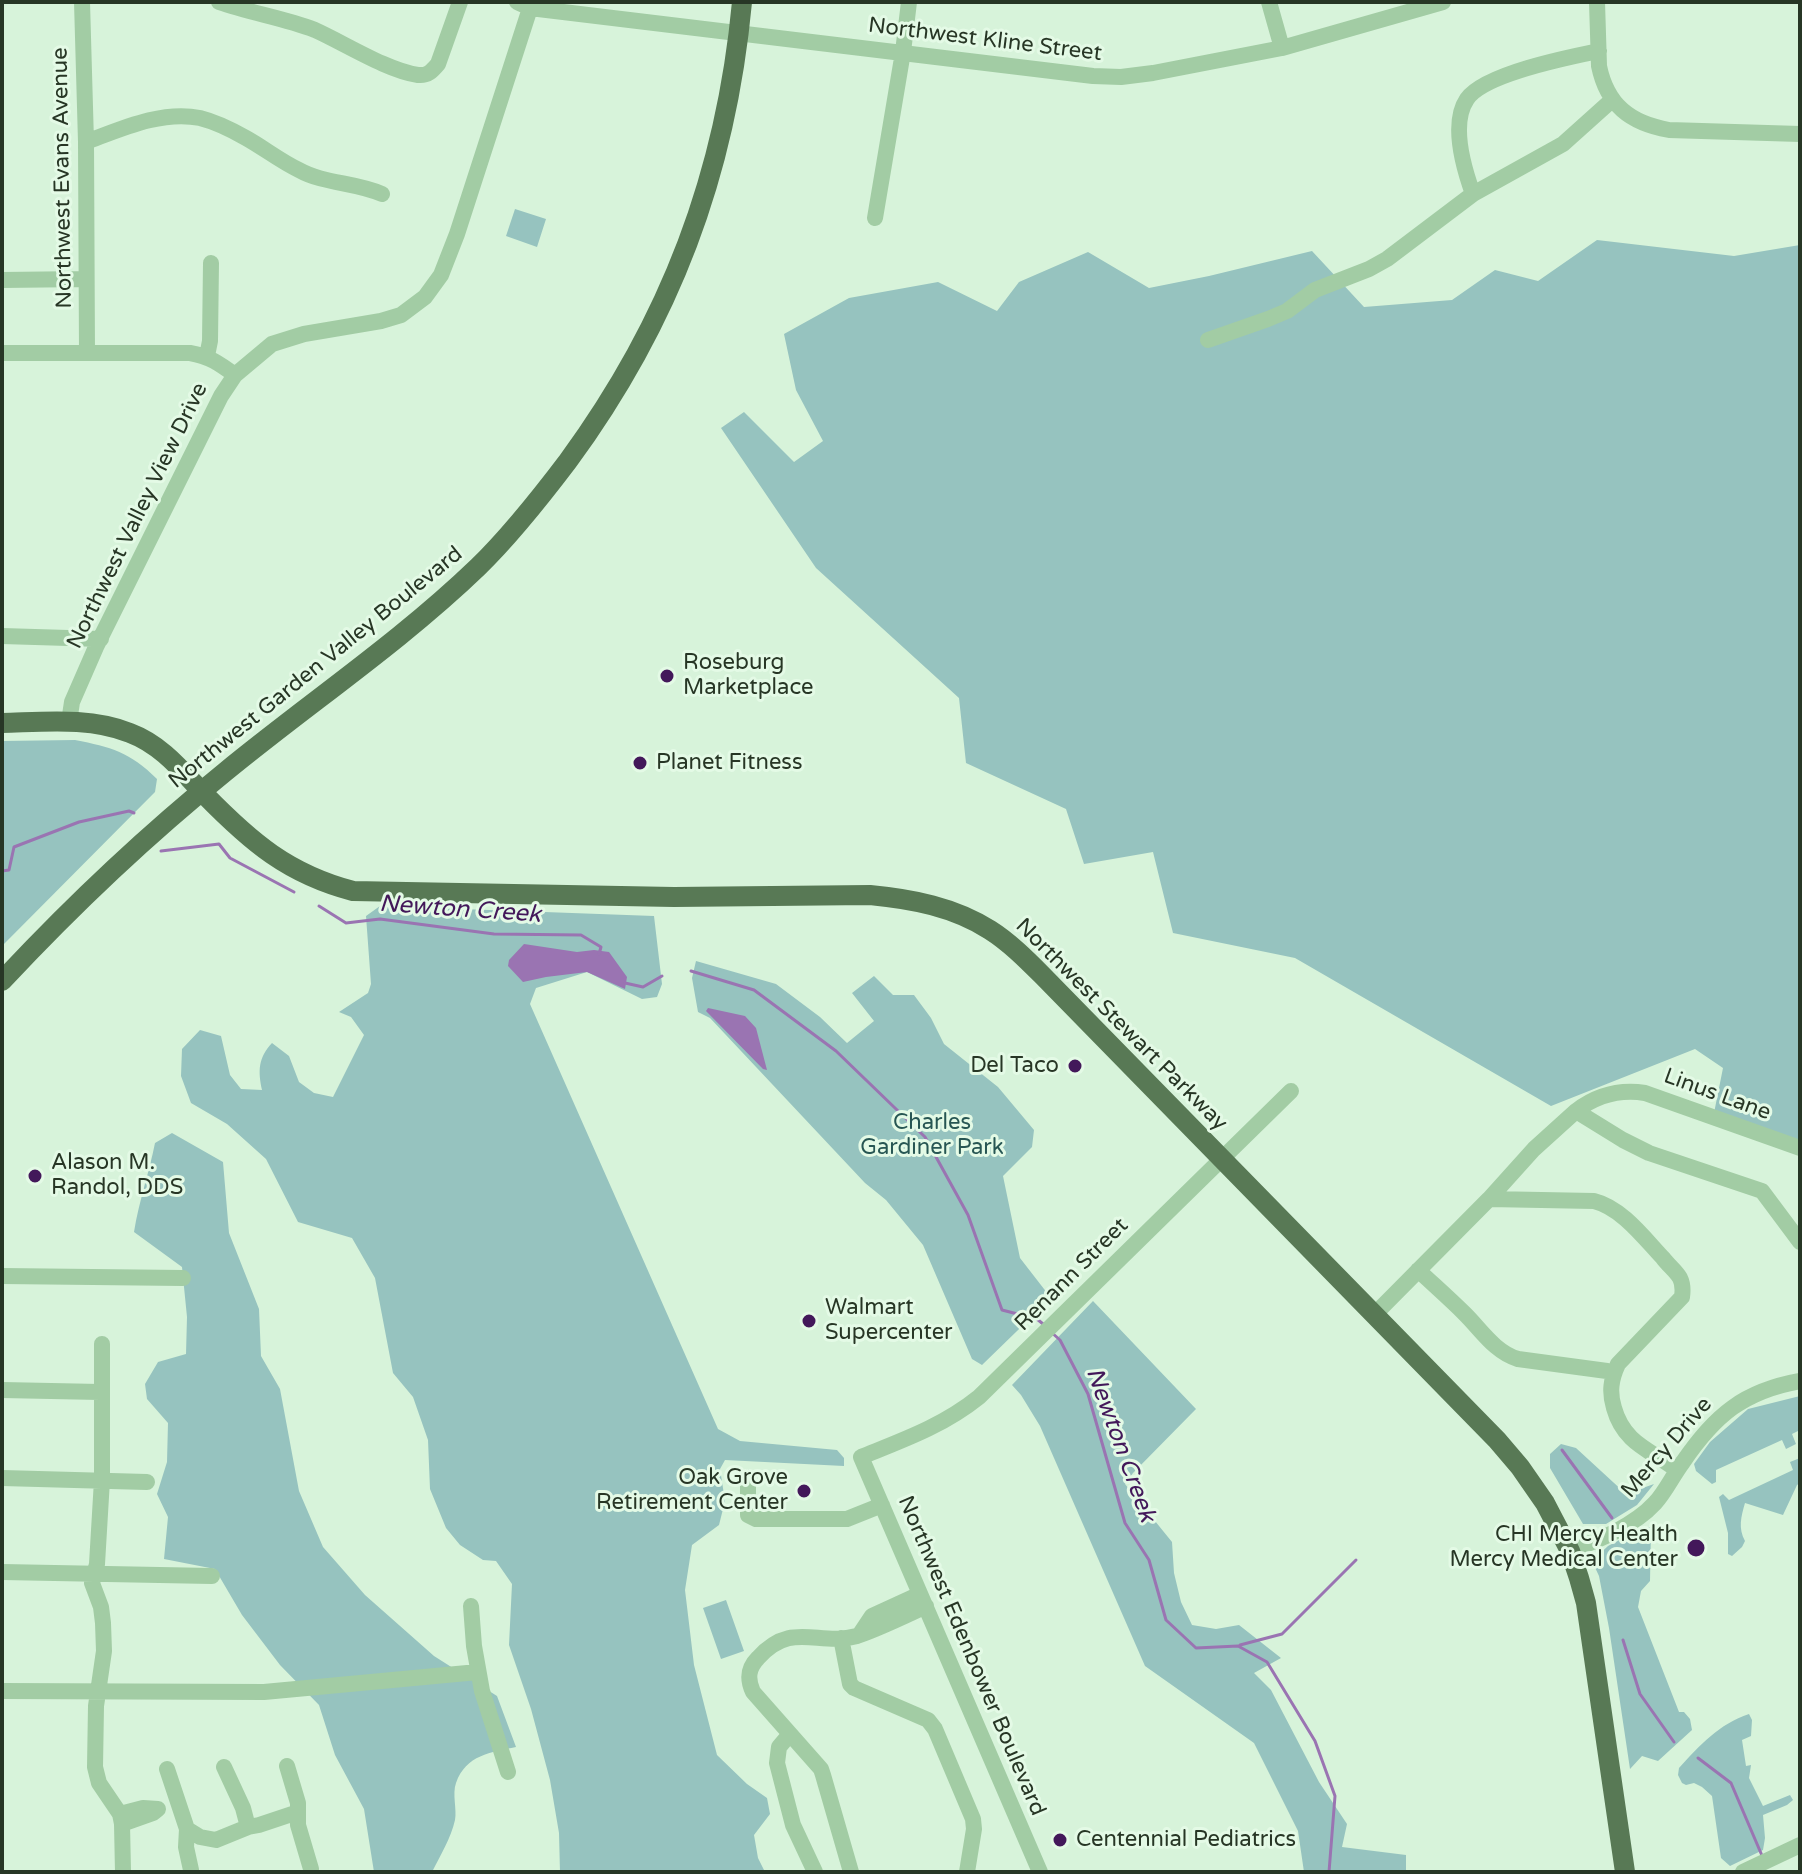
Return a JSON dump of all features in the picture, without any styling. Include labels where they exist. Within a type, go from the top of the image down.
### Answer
[{"type":"main road","name":"Northwest Garden Valley Boulevard","points":[[2,981],[47,933],[147,838],[396,639],[478,567],[541,497],[622,381],[647,337],[688,245],[720,138],[742,2]]},
{"type":"main road","name":"Northwest Stewart Parkway","points":[[2,723],[100,724],[134,734],[168,756],[253,841],[278,860],[313,878],[353,891],[674,897],[870,895],[896,897],[956,913],[991,931],[1018,952],[1375,1314],[1497,1440],[1545,1503],[1570,1551],[1586,1603],[1625,1872]]},
{"type":"street","name":"Northwest Evans Avenue","points":[[82,2],[87,353]]},
{"type":"street","points":[[219,2],[311,29],[388,65],[426,75],[438,64],[460,2]]},
{"type":"street","points":[[875,218],[909,2]]},
{"type":"street","points":[[1269,2],[1282,48]]},
{"type":"street","name":"Northwest Kline Street","points":[[526,4],[739,34],[1121,77],[1282,48],[1443,2]]},
{"type":"street","points":[[1597,2],[1601,76],[1612,100],[1621,110],[1657,128],[1669,130],[1800,134]]},
{"type":"street","name":"Northwest Valley View Drive","points":[[69,722],[72,702],[101,639],[221,396],[235,375],[272,344],[304,334],[401,315],[425,297],[441,275],[457,234],[526,4]]},
{"type":"street","points":[[1473,194],[1463,164],[1460,141],[1462,111],[1467,99],[1483,86],[1531,67],[1599,51]]},
{"type":"street","points":[[1208,340],[1287,311],[1315,290],[1369,269],[1406,246],[1473,194],[1556,148],[1612,100]]},
{"type":"street","points":[[86,142],[153,120],[178,116],[197,118],[245,137],[299,171],[382,194]]},
{"type":"street","points":[[207,356],[211,263]]},
{"type":"street","points":[[2,280],[86,279]]},
{"type":"street","points":[[2,353],[173,353],[207,356],[235,375]]},
{"type":"street","points":[[2,636],[101,639]]},
{"type":"street","name":"Renann Street","points":[[861,1457],[923,1432],[950,1418],[979,1397],[1291,1091]]},
{"type":"street","name":"Linus Lane","points":[[1375,1314],[1534,1149],[1589,1101],[1628,1091],[1645,1093],[1800,1148]]},
{"type":"street","points":[[1576,1111],[1641,1149],[1762,1191],[1800,1242]]},
{"type":"street","points":[[1489,1199],[1603,1203],[1637,1231],[1679,1277],[1683,1290],[1678,1303],[1625,1356],[1614,1374],[1610,1389],[1619,1424],[1627,1435],[1677,1470]]},
{"type":"street","points":[[1418,1270],[1508,1356],[1614,1374]]},
{"type":"street","points":[[2,1276],[183,1278]]},
{"type":"street","points":[[102,1344],[102,1480],[97,1564],[92,1583],[101,1607],[104,1651],[95,1752],[99,1783],[121,1819],[123,1872]]},
{"type":"street","name":"Mercy Drive","points":[[1570,1551],[1608,1535],[1647,1511],[1704,1434],[1732,1407],[1759,1391],[1800,1381]]},
{"type":"street","points":[[2,1390],[100,1392]]},
{"type":"street","name":"Northwest Edenbower Boulevard","points":[[861,1457],[1040,1872]]},
{"type":"street","points":[[748,1477],[748,1515],[756,1519],[847,1519],[882,1505]]},
{"type":"street","points":[[2,1478],[147,1482]]},
{"type":"street","points":[[2,1572],[212,1576]]},
{"type":"street","points":[[851,1872],[821,1769],[753,1692],[748,1676],[752,1665],[780,1640],[788,1637],[841,1638],[860,1634],[872,1616],[923,1600]]},
{"type":"street","points":[[471,1606],[482,1691],[508,1772]]},
{"type":"street","points":[[841,1638],[850,1684],[854,1688],[928,1720],[935,1729],[973,1819],[967,1872]]},
{"type":"street","points":[[2,1691],[264,1692],[478,1672]]},
{"type":"street","points":[[790,1734],[779,1747],[777,1763],[796,1833],[815,1872]]},
{"type":"street","points":[[287,1766],[298,1803],[298,1825],[311,1869]]},
{"type":"street","points":[[224,1767],[243,1808],[248,1827]]},
{"type":"street","points":[[167,1769],[187,1829],[186,1847],[191,1870]]},
{"type":"street","points":[[121,1819],[169,1807],[180,1809]]},
{"type":"street","points":[[187,1829],[200,1837],[216,1840],[298,1812]]},
{"type":"street","points":[[1743,1872],[1800,1845]]},
{"type":"green space","points":[[515,209],[546,219],[537,247],[506,236]]},
{"type":"green space","points":[[1597,240],[1734,256],[1800,245],[1800,1143],[1713,1118],[1723,1068],[1695,1049],[1551,1106],[1295,958],[1173,933],[1153,852],[1084,864],[1066,809],[966,763],[959,698],[816,568],[721,428],[744,412],[794,462],[823,441],[796,390],[784,334],[849,298],[938,282],[997,311],[1019,282],[1088,252],[1149,288],[1312,251],[1364,307],[1452,300],[1495,270],[1538,281]]},
{"type":"green space","points":[[75,740],[110,748],[138,762],[157,779],[155,792],[2,946],[2,741]]},
{"type":"green space","points":[[380,906],[654,916],[662,984],[657,997],[642,999],[587,972],[536,988],[530,1004],[718,1429],[740,1441],[837,1450],[844,1458],[844,1466],[725,1460],[720,1469],[725,1501],[719,1525],[692,1545],[685,1590],[694,1665],[717,1755],[747,1784],[767,1798],[770,1814],[754,1835],[758,1858],[765,1872],[560,1872],[559,1833],[550,1780],[531,1709],[509,1645],[512,1584],[496,1561],[483,1560],[460,1545],[446,1528],[430,1489],[428,1440],[413,1397],[393,1373],[375,1278],[352,1238],[298,1222],[266,1159],[227,1124],[191,1103],[181,1076],[182,1049],[200,1030],[221,1036],[230,1075],[241,1089],[262,1090],[260,1065],[272,1043],[289,1056],[299,1082],[314,1093],[333,1097],[364,1035],[351,1017],[339,1012],[368,993],[371,984],[366,916]]},
{"type":"green space","name":"Charles Gardiner Park","points":[[696,961],[776,984],[820,1017],[847,1043],[874,1021],[852,993],[874,976],[893,995],[914,995],[931,1018],[944,1044],[998,1087],[1034,1130],[1032,1147],[1003,1176],[1020,1258],[1051,1298],[982,1365],[972,1359],[923,1245],[886,1200],[865,1183],[710,1018],[698,1012],[692,978]]},
{"type":"green space","points":[[172,1133],[223,1162],[229,1233],[259,1309],[261,1356],[280,1389],[299,1491],[323,1547],[365,1595],[434,1656],[497,1696],[516,1747],[480,1756],[460,1774],[455,1787],[453,1827],[432,1872],[374,1872],[364,1809],[335,1755],[319,1705],[280,1665],[242,1615],[215,1569],[164,1559],[168,1517],[157,1494],[167,1462],[168,1423],[147,1399],[145,1384],[158,1362],[186,1354],[187,1317],[182,1267],[134,1232],[155,1143]]},
{"type":"green space","points":[[1093,1301],[1196,1409],[1125,1484],[1172,1542],[1174,1573],[1181,1602],[1192,1625],[1216,1629],[1239,1625],[1281,1658],[1254,1673],[1271,1690],[1319,1782],[1347,1824],[1342,1847],[1406,1855],[1406,1872],[1304,1872],[1298,1831],[1254,1743],[1145,1666],[1040,1426],[1012,1385]]},
{"type":"green space","points":[[1800,1396],[1800,1430],[1792,1434],[1796,1444],[1786,1449],[1782,1440],[1716,1470],[1716,1482],[1712,1484],[1696,1471],[1694,1464],[1710,1442],[1748,1409]]},
{"type":"green space","points":[[1561,1444],[1576,1448],[1626,1494],[1654,1484],[1637,1505],[1606,1524],[1583,1524],[1550,1468],[1550,1454]]},
{"type":"green space","points":[[1800,1458],[1800,1483],[1783,1515],[1745,1503],[1741,1527],[1745,1541],[1732,1556],[1728,1554],[1728,1533],[1719,1497],[1723,1494],[1729,1500],[1793,1470],[1790,1462]]},
{"type":"green space","points":[[1644,1527],[1651,1527],[1650,1581],[1641,1591],[1638,1607],[1679,1712],[1684,1712],[1690,1719],[1692,1730],[1658,1761],[1642,1756],[1630,1769],[1609,1628],[1599,1576],[1592,1561],[1608,1546]]},
{"type":"green space","points":[[726,1600],[744,1651],[721,1659],[703,1608]]},
{"type":"green space","points":[[1749,1714],[1752,1720],[1751,1736],[1742,1740],[1746,1766],[1751,1765],[1749,1778],[1763,1806],[1790,1795],[1793,1800],[1763,1815],[1763,1850],[1730,1866],[1721,1858],[1712,1796],[1694,1783],[1682,1783],[1678,1775],[1679,1768],[1711,1736],[1728,1723]]},
{"type":"shaded area","points":[[524,944],[577,952],[609,952],[627,977],[625,989],[587,972],[523,982],[508,966],[509,960]]},
{"type":"shaded area","points":[[708,1008],[745,1016],[756,1028],[767,1070],[706,1011]]},
{"type":"waterway","name":"Newton Creek","points":[[2,871],[9,870],[14,847],[79,822],[129,811],[134,813]]},
{"type":"waterway","name":"Newton Creek","points":[[161,851],[219,844],[230,858],[294,892]]},
{"type":"waterway","name":"Newton Creek","points":[[319,906],[346,923],[380,919],[494,934],[581,935],[601,947],[599,954]]},
{"type":"waterway","name":"Newton Creek","points":[[691,971],[754,990],[836,1051],[925,1137],[968,1215],[1002,1310],[1037,1319],[1043,1324]]},
{"type":"waterway","name":"Newton Creek","points":[[625,983],[643,987],[662,976]]},
{"type":"waterway","name":"Newton Creek","points":[[1051,1332],[1060,1340],[1088,1394],[1125,1523],[1149,1560],[1166,1620],[1196,1648],[1238,1646],[1267,1662],[1315,1741],[1335,1796],[1329,1872]]},
{"type":"waterway","points":[[1562,1450],[1612,1518]]},
{"type":"waterway","points":[[1240,1645],[1282,1634],[1356,1560]]},
{"type":"waterway","points":[[1623,1640],[1640,1694],[1674,1742]]},
{"type":"waterway","points":[[1698,1758],[1731,1783],[1763,1858]]},
{"type":"place","name":"Roseburg Marketplace","points":[[667,676]]},
{"type":"place","name":"Planet Fitness","points":[[640,763]]},
{"type":"place","name":"Del Taco","points":[[1075,1066]]},
{"type":"place","name":"Alason M. Randol, DDS","points":[[35,1176]]},
{"type":"place","name":"Walmart Supercenter","points":[[809,1321]]},
{"type":"place","name":"Oak Grove Retirement Center","points":[[804,1491]]},
{"type":"place","name":"CHI Mercy Health Mercy Medical Center","points":[[1696,1548]]},
{"type":"place","name":"Centennial Pediatrics","points":[[1060,1840]]}]
